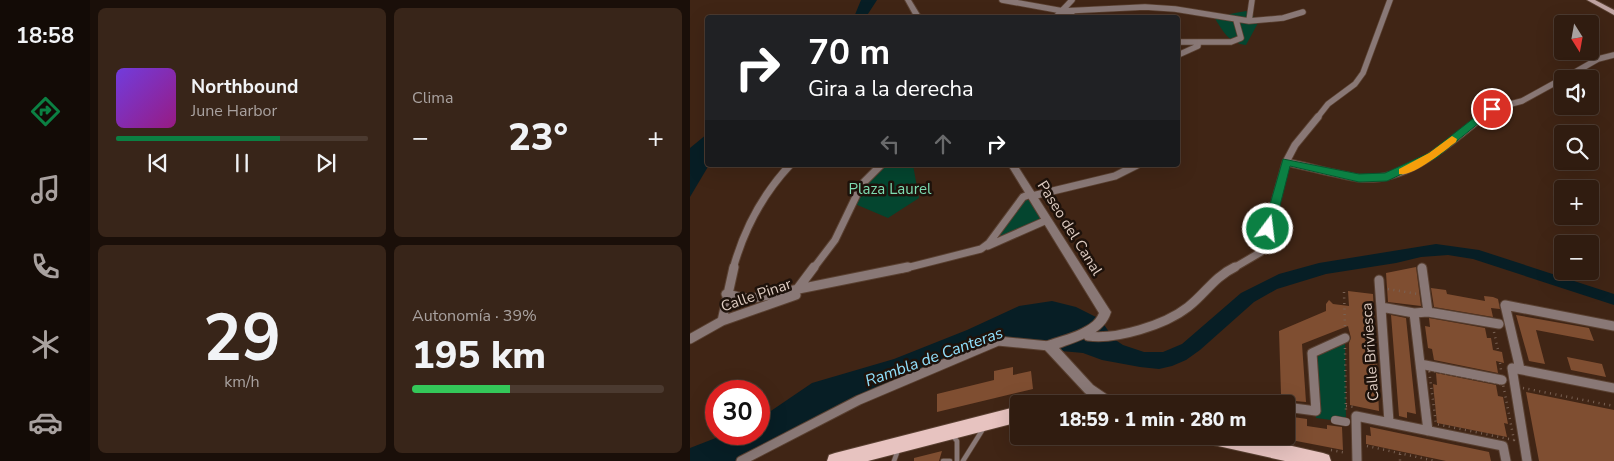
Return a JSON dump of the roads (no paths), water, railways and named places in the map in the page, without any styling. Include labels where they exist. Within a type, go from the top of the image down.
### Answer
[{"type":"main road","points":[[1590,0],[1614,13]]},
{"type":"main road","points":[[835,461],[1010,416]]},
{"type":"main road","points":[[1282,445],[1324,455]]},
{"type":"street","points":[[908,0],[917,15]]},
{"type":"street","points":[[1002,0],[1063,11],[1145,7],[1175,9],[1249,21],[1283,18],[1303,12]]},
{"type":"street","points":[[1058,15],[1072,0]]},
{"type":"street","points":[[1249,21],[1252,0]]},
{"type":"street","points":[[741,461],[859,400],[998,342],[1049,346],[1086,332],[1092,337],[1097,337],[1138,330],[1164,322],[1188,307],[1216,277],[1255,258],[1264,246],[1286,162],[1295,145],[1328,104],[1356,84],[1363,73],[1390,0]]},
{"type":"street","points":[[1063,11],[1071,15]]},
{"type":"street","points":[[1180,42],[1230,42],[1241,38],[1236,20]]},
{"type":"street","points":[[1180,54],[1198,46],[1198,42]]},
{"type":"street","points":[[1579,70],[1598,59],[1614,55]]},
{"type":"street","points":[[1286,162],[1359,178],[1387,177],[1433,156],[1492,109],[1522,101],[1554,84]]},
{"type":"street","points":[[722,321],[730,272],[755,210],[770,186],[788,167]]},
{"type":"street","points":[[796,291],[835,240],[862,184],[879,167]]},
{"type":"street","name":"Paseo del Canal","points":[[1013,167],[1103,307],[1105,312],[1104,320],[1086,332]]},
{"type":"street","points":[[981,249],[989,242],[1023,197],[1115,176],[1133,167]]},
{"type":"street","name":"Calle Pinar","points":[[726,294],[749,299],[834,284],[981,249],[1047,220]]},
{"type":"street","points":[[1422,268],[1428,312]]},
{"type":"street","name":"Calle Briviesca","points":[[1379,280],[1389,422]]},
{"type":"street","name":"Calle Pinar","points":[[690,339],[722,321],[834,284]]},
{"type":"street","points":[[1527,461],[1516,369],[1505,305],[1614,326]]},
{"type":"street","points":[[1381,307],[1414,313],[1428,312],[1496,326]]},
{"type":"street","points":[[1414,313],[1428,430]]},
{"type":"street","points":[[1295,406],[1316,411],[1312,352],[1345,338]]},
{"type":"street","points":[[1049,346],[1088,389],[1097,395]]},
{"type":"street","points":[[1420,364],[1502,380]]},
{"type":"street","points":[[1516,369],[1614,388]]},
{"type":"street","points":[[1357,461],[1356,416],[1504,446],[1506,461]]},
{"type":"street","points":[[1335,420],[1346,422]]},
{"type":"lane","points":[[963,461],[986,422]]},
{"type":"lane","points":[[950,432],[957,441],[957,461]]},
{"type":"lane","points":[[894,461],[901,444]]},
{"type":"lane","points":[[943,461],[950,461]]},
{"type":"water","points":[[861,0],[877,0],[867,15],[855,15]]},
{"type":"water","points":[[705,136],[705,167],[708,167],[690,197],[690,148]]},
{"type":"water","name":"Rambla de Canteras","points":[[1436,244],[1479,250],[1554,274],[1554,280],[1571,280],[1614,294],[1614,305],[1473,259],[1448,255],[1421,257],[1396,263],[1326,274],[1277,289],[1254,302],[1200,350],[1186,360],[1172,366],[1159,369],[1140,367],[1102,360],[1083,353],[997,345],[860,403],[749,461],[690,461],[690,448],[705,442],[705,445],[770,445],[770,412],[812,383],[894,359],[967,330],[1019,306],[1052,301],[1076,307],[1100,319],[1114,339],[1123,345],[1144,352],[1163,352],[1182,344],[1241,293],[1279,274],[1319,263]]},
{"type":"park label","name":"Plaza Laurel","points":[[890,189]]}]
